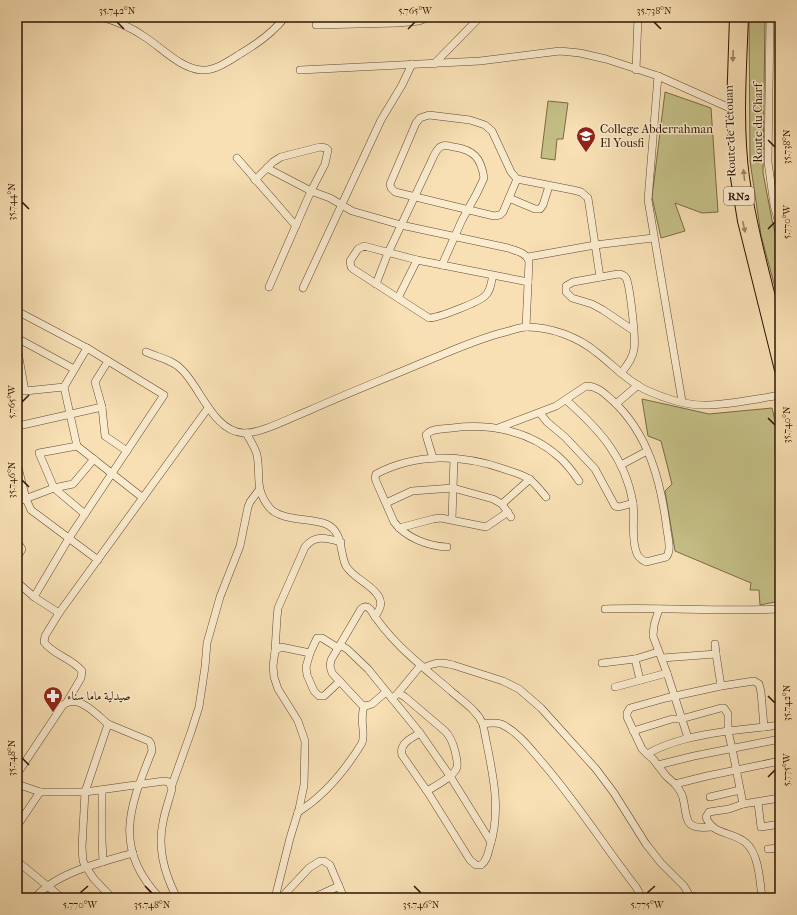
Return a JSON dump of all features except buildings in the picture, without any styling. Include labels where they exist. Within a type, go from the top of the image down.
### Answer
[{"type":"highway","name":"Route de Tétouan","points":[[735,17],[732,109],[736,178],[743,221],[780,370]]},
{"type":"highway","name":"Route de Tétouan","points":[[743,17],[741,109],[744,177],[753,228],[780,336]]},
{"type":"street","points":[[101,17],[124,25],[146,37],[181,62],[192,68],[202,70],[215,68],[224,64],[250,48],[268,35],[285,17]]},
{"type":"street","points":[[434,64],[480,17]]},
{"type":"street","points":[[636,70],[638,17]]},
{"type":"street","name":"Route du Charf","points":[[770,17],[768,162],[773,198],[780,227]]},
{"type":"street","points":[[316,25],[398,23],[425,18]]},
{"type":"street","points":[[300,70],[480,61],[560,51],[580,53],[606,59],[658,76],[732,109]]},
{"type":"street","points":[[303,288],[381,120],[402,85],[412,64]]},
{"type":"street","points":[[658,76],[648,200],[653,238],[682,401]]},
{"type":"street","points":[[517,179],[503,212],[498,216],[395,192],[391,188],[390,184],[416,123],[420,118],[429,115],[470,120],[485,125],[492,131],[511,172],[517,179],[581,192],[588,198],[600,277]]},
{"type":"street","points":[[376,284],[388,253],[438,148],[445,146],[460,148],[472,152],[478,159],[484,178],[442,265]]},
{"type":"street","points":[[255,180],[273,162],[281,157],[314,148],[326,148],[328,150],[328,155],[311,190],[269,287]]},
{"type":"street","points":[[237,158],[296,226]]},
{"type":"street","points":[[267,168],[352,211],[401,225],[508,248],[528,257],[595,245],[653,238]]},
{"type":"street","points":[[509,198],[535,209],[540,209],[543,206],[549,186]]},
{"type":"street","points":[[493,275],[491,286],[486,296],[433,318],[429,318],[353,270],[350,267],[350,261],[355,252],[361,246],[417,260],[493,275],[528,282]]},
{"type":"street","points":[[526,327],[528,257]]},
{"type":"street","points":[[398,298],[417,260]]},
{"type":"street","points":[[622,373],[633,355],[635,347],[634,331],[626,278],[622,274],[618,274],[569,283],[566,286],[566,292],[572,298],[592,304],[634,331]]},
{"type":"street","points":[[17,311],[87,348],[164,395],[69,538],[34,597]]},
{"type":"street","points":[[146,352],[170,362],[182,369],[208,408],[222,423],[232,430],[246,433],[286,420],[492,334],[526,327],[555,331],[576,339],[595,350],[638,385],[663,396],[682,401],[709,405],[780,395]]},
{"type":"street","points":[[17,338],[74,369]]},
{"type":"street","points":[[17,347],[25,390],[64,387]]},
{"type":"street","points":[[87,348],[64,387],[77,446],[143,498]]},
{"type":"street","points":[[108,361],[95,382],[102,407],[105,436],[127,451]]},
{"type":"street","points":[[616,404],[638,385]]},
{"type":"street","points":[[498,428],[556,406],[586,386],[591,386],[601,391],[616,404],[633,426],[641,438],[654,465],[661,493],[669,548],[669,553],[666,557],[646,562],[637,554],[634,543],[633,503],[621,466],[612,448],[603,436],[566,400]]},
{"type":"street","points":[[17,425],[102,407]]},
{"type":"street","points":[[17,774],[63,705],[67,702],[81,678],[82,671],[78,665],[47,646],[44,642],[45,636],[208,408]]},
{"type":"street","points":[[540,413],[547,422],[595,469],[615,506],[619,507],[633,503]]},
{"type":"street","points":[[432,458],[426,439],[426,435],[430,432],[455,428],[498,428],[517,433],[551,451],[567,466],[579,481]]},
{"type":"street","points":[[246,433],[255,448],[257,455],[259,490],[268,507],[273,512],[328,525],[337,533],[341,542],[343,556],[349,570],[370,587],[380,598],[380,608],[375,617]]},
{"type":"street","points":[[77,446],[39,453],[54,488],[85,514]]},
{"type":"street","points":[[621,466],[647,451]]},
{"type":"street","points":[[447,547],[428,545],[399,528],[394,522],[375,478],[376,474],[405,463],[432,458],[473,460],[492,464],[530,479],[546,497]]},
{"type":"street","points":[[452,519],[454,458]]},
{"type":"street","points":[[17,502],[54,488],[73,484],[94,459]]},
{"type":"street","points":[[17,463],[26,499],[31,510],[98,560]]},
{"type":"street","points":[[502,504],[530,479]]},
{"type":"street","points":[[386,503],[412,491],[453,488],[493,499],[502,504],[510,515],[486,527],[452,519],[433,519],[399,528]]},
{"type":"street","points":[[177,898],[164,868],[161,844],[162,824],[172,785],[199,707],[206,667],[206,648],[217,606],[240,546],[248,507],[259,490]]},
{"type":"street","points":[[275,898],[304,785],[305,741],[298,721],[278,690],[274,677],[273,666],[278,608],[305,546],[317,537],[328,538],[341,542]]},
{"type":"street","points":[[17,541],[22,549],[17,558]]},
{"type":"street","points":[[17,582],[34,597],[60,613]]},
{"type":"street","points":[[364,706],[332,673],[330,666],[331,660],[360,609],[365,606],[368,607],[395,642],[422,667],[476,711],[483,724],[496,791],[496,820],[491,842],[483,864],[478,866],[470,860],[427,791],[402,755],[401,748],[406,742],[420,733]]},
{"type":"street","points":[[605,609],[780,609]]},
{"type":"street","points":[[658,609],[653,636],[667,673],[688,738]]},
{"type":"street","points":[[340,681],[324,696],[320,697],[307,675],[306,667],[310,653],[315,641],[319,637],[347,649],[368,669],[420,733],[450,776],[491,842]]},
{"type":"street","points":[[715,644],[721,686]]},
{"type":"street","points":[[275,651],[281,647],[310,653]]},
{"type":"street","points":[[602,663],[660,655],[716,654]]},
{"type":"street","points":[[635,659],[640,680]]},
{"type":"street","points":[[392,699],[422,667],[433,663],[446,663],[453,665],[503,681],[518,689],[531,699],[556,723],[596,769],[661,863],[684,886],[691,897],[700,898]]},
{"type":"street","points":[[615,687],[667,673]]},
{"type":"street","points":[[712,827],[700,828],[691,824],[687,820],[683,797],[675,784],[642,749],[626,715],[630,708],[666,698],[721,686],[754,681],[759,684],[761,692],[764,727]]},
{"type":"street","points":[[364,706],[372,704],[386,692]]},
{"type":"street","points":[[398,693],[433,720],[450,736],[453,743],[457,762],[455,771],[427,791]]},
{"type":"street","points":[[67,702],[78,702],[108,724],[142,737],[151,744],[152,750],[133,804],[129,825],[129,837],[137,866],[145,880],[160,898]]},
{"type":"street","points":[[298,812],[317,798],[331,784],[362,744],[364,739],[362,713],[364,706]]},
{"type":"street","points":[[633,731],[672,719],[681,719],[724,708],[728,714],[728,731],[743,804]]},
{"type":"street","points":[[108,724],[85,792],[82,847],[83,861],[86,867],[94,879],[112,898]]},
{"type":"street","points":[[483,724],[500,724],[521,738],[536,754],[558,780],[642,898]]},
{"type":"street","points":[[647,754],[668,744],[688,738],[728,731],[780,725]]},
{"type":"street","points":[[658,765],[694,756],[780,739]]},
{"type":"street","points":[[675,784],[780,761]]},
{"type":"street","points":[[17,784],[40,792],[85,792],[166,781],[172,785]]},
{"type":"street","points":[[102,790],[103,862]]},
{"type":"street","points":[[710,797],[740,790]]},
{"type":"street","points":[[17,826],[40,792]]},
{"type":"street","points":[[762,898],[758,869],[750,847],[745,842],[720,832],[712,827],[706,817],[710,812],[729,809],[743,804],[758,803],[780,798]]},
{"type":"street","points":[[758,803],[761,827],[780,824]]},
{"type":"street","points":[[768,849],[780,848]]},
{"type":"street","points":[[34,898],[46,886],[86,867],[133,853]]},
{"type":"street","points":[[17,861],[62,898]]},
{"type":"street","points":[[285,896],[309,868],[320,861],[324,861],[330,865],[344,898]]},
{"type":"street","points":[[313,898],[339,886]]},
{"type":"shaded area","points":[[749,17],[765,17],[763,173],[772,220],[780,251],[780,306],[761,235],[750,161]]},
{"type":"shaded area","points":[[665,92],[711,108],[718,212],[702,213],[675,203],[685,231],[661,238],[652,197]]},
{"type":"shaded area","points":[[548,101],[568,103],[563,139],[557,139],[555,160],[541,158]]},
{"type":"shaded area","points":[[642,399],[709,414],[772,408],[780,441],[780,573],[778,574],[780,601],[760,605],[759,590],[750,590],[751,583],[675,551],[665,491],[672,484],[661,441],[648,436]]},
{"type":"place","name":"College Abderrahman El Yousfi","points":[[586,153]]},
{"type":"place","name":"صيدلية ماما سناء","points":[[53,713]]}]
